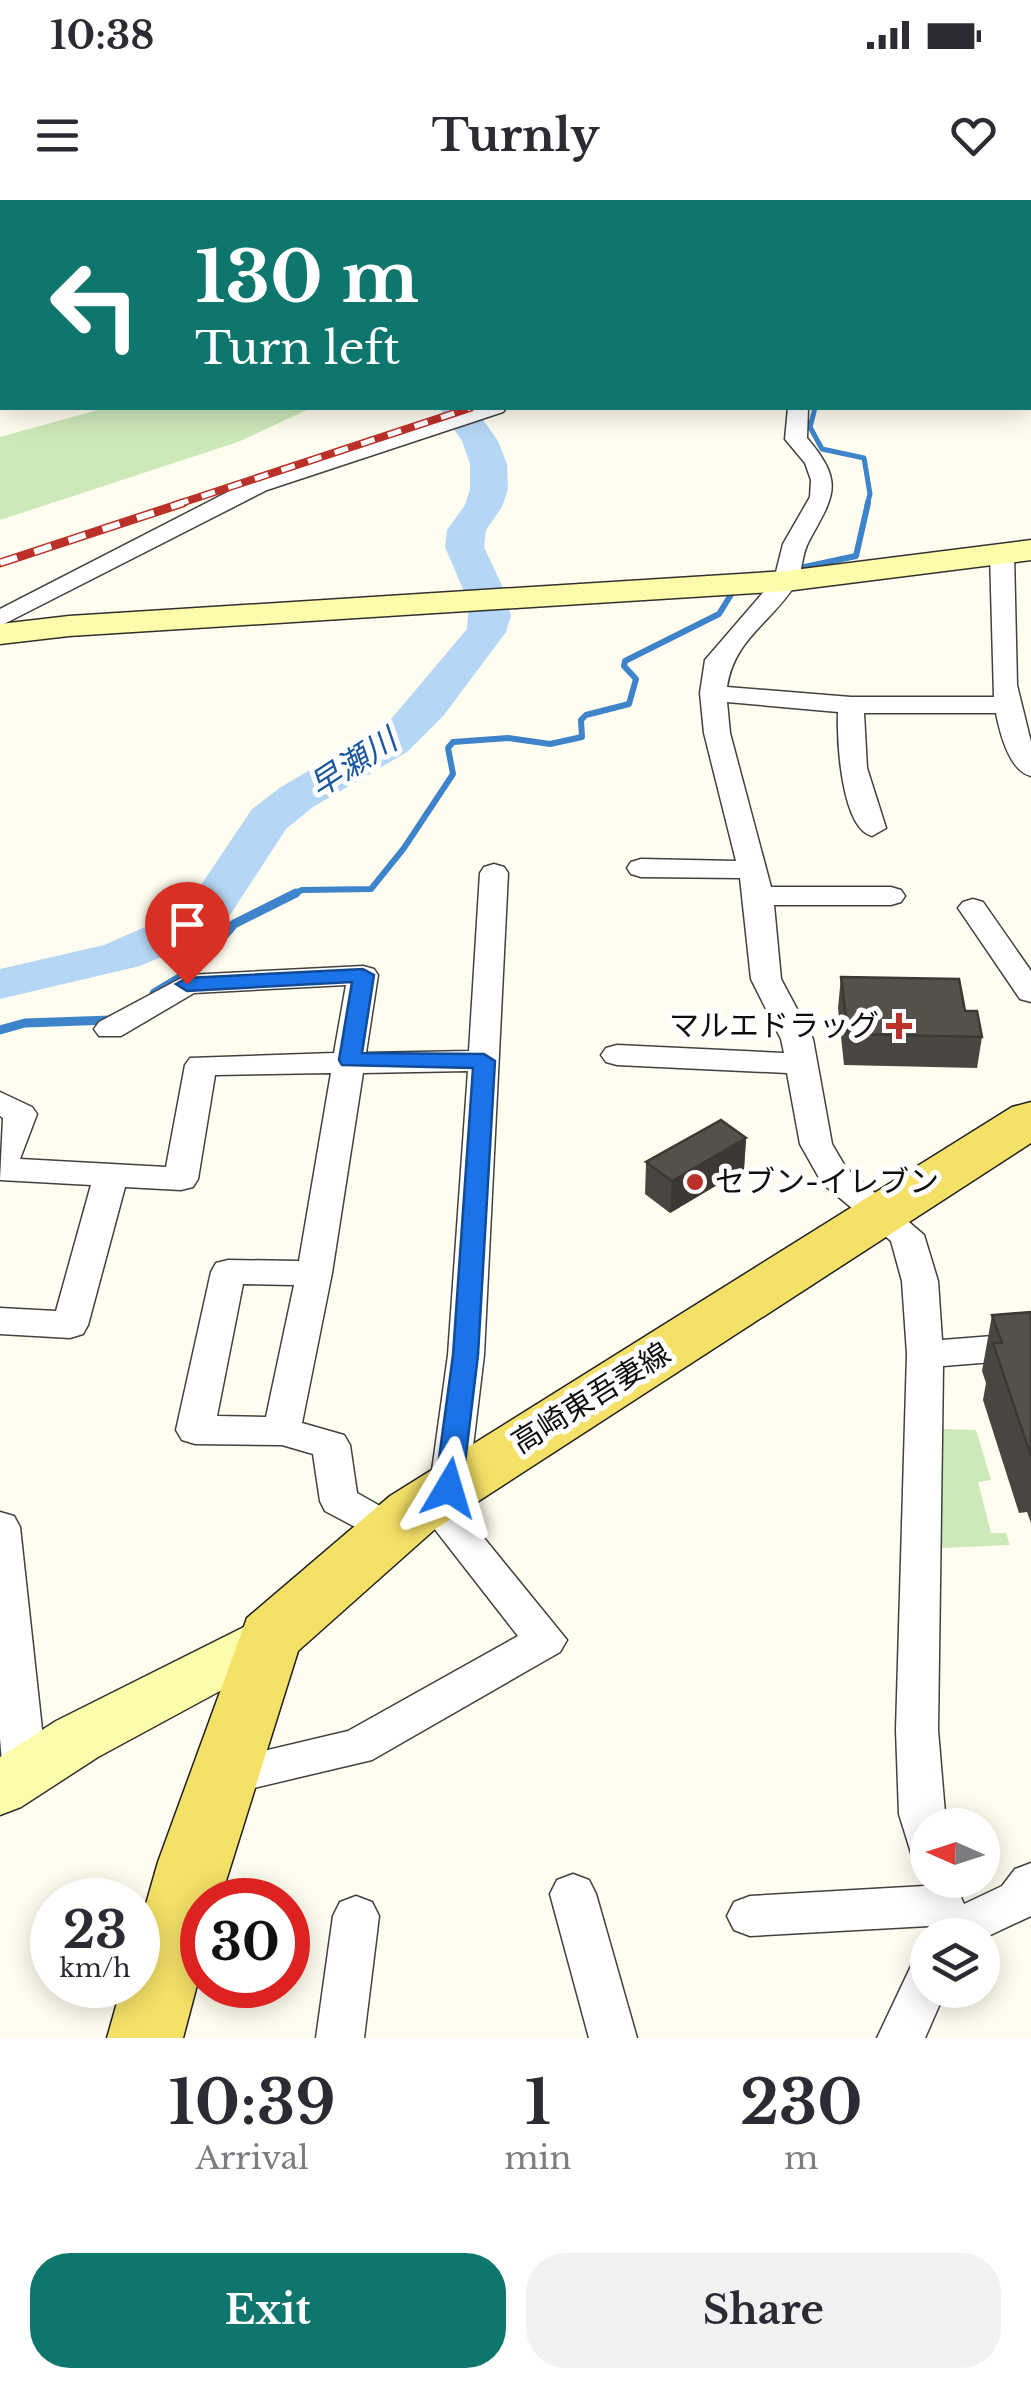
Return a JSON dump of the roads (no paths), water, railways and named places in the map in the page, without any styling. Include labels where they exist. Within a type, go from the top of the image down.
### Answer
[{"type":"main road","name":"高崎東吾妻線","points":[[270,1637],[424,1506],[1031,1118]]},
{"type":"main road","points":[[145,2038],[194,1862],[270,1637]]},
{"type":"street","points":[[0,619],[259,485],[486,410]]},
{"type":"street","points":[[798,410],[796,439],[819,472],[820,509],[784,561],[786,581],[718,660],[712,693],[717,733],[755,883],[766,980],[798,1039],[816,1144],[834,1176],[908,1235],[920,1281],[925,1354],[918,1730],[921,1808]]},
{"type":"street","points":[[0,634],[69,626],[786,581],[1016,552],[1013,732],[1031,768]]},
{"type":"street","points":[[712,693],[851,704],[1014,693]]},
{"type":"street","points":[[851,704],[850,740],[858,796],[872,828]]},
{"type":"street","points":[[640,868],[892,896]]},
{"type":"street","points":[[424,1506],[466,1355],[494,873]]},
{"type":"street","points":[[973,908],[1031,993]]},
{"type":"street","points":[[110,1029],[187,984],[363,975],[314,1273],[282,1432]]},
{"type":"street","points":[[616,1055],[804,1064]]},
{"type":"street","points":[[0,1102],[21,1114],[0,1168],[181,1179],[200,1065],[484,1061]]},
{"type":"street","points":[[0,1321],[70,1325],[110,1175]]},
{"type":"street","points":[[224,1776],[357,1747],[546,1640],[424,1506],[339,1500],[331,1445],[282,1432],[195,1430],[228,1272],[314,1273]]},
{"type":"street","points":[[925,1354],[1031,1346]]},
{"type":"street","points":[[0,1526],[12,1782]]},
{"type":"street","points":[[12,1782],[77,1739],[270,1637]]},
{"type":"street","points":[[572,1894],[613,2038]]},
{"type":"street","points":[[750,1916],[944,1913],[1027,1895]]},
{"type":"street","points":[[340,2038],[356,1916]]},
{"type":"street","points":[[896,2036],[912,2008]]},
{"type":"water","points":[[447,410],[467,410],[490,435],[504,467],[504,491],[481,488],[478,453],[462,425]]},
{"type":"waterway","name":"早瀬川","points":[[0,984],[122,956],[188,927],[212,905],[248,845],[282,807],[391,743],[429,706],[459,662],[486,632],[491,616],[465,547],[467,530],[483,507],[489,489],[489,464],[480,441],[459,410]]},
{"type":"waterway","points":[[814,410],[810,427],[822,449],[864,458],[870,494],[867,505]]},
{"type":"waterway","points":[[800,568],[856,556],[868,503]]},
{"type":"waterway","points":[[291,895],[302,890],[371,889],[404,848],[453,774],[448,748],[453,742],[508,738],[550,744],[582,737],[581,720],[586,715],[629,704],[636,679],[624,666],[625,661],[719,614],[732,593]]},
{"type":"waterway","points":[[154,993],[196,968],[234,924],[296,893]]},
{"type":"waterway","points":[[0,1030],[25,1023],[111,1020]]},
{"type":"railway","points":[[175,505],[464,410]]},
{"type":"railway","points":[[0,563],[183,503]]},
{"type":"place","name":"マルエドラッグ","points":[[899,1026]]},
{"type":"place","name":"セブン-イレブン","points":[[695,1182]]}]
